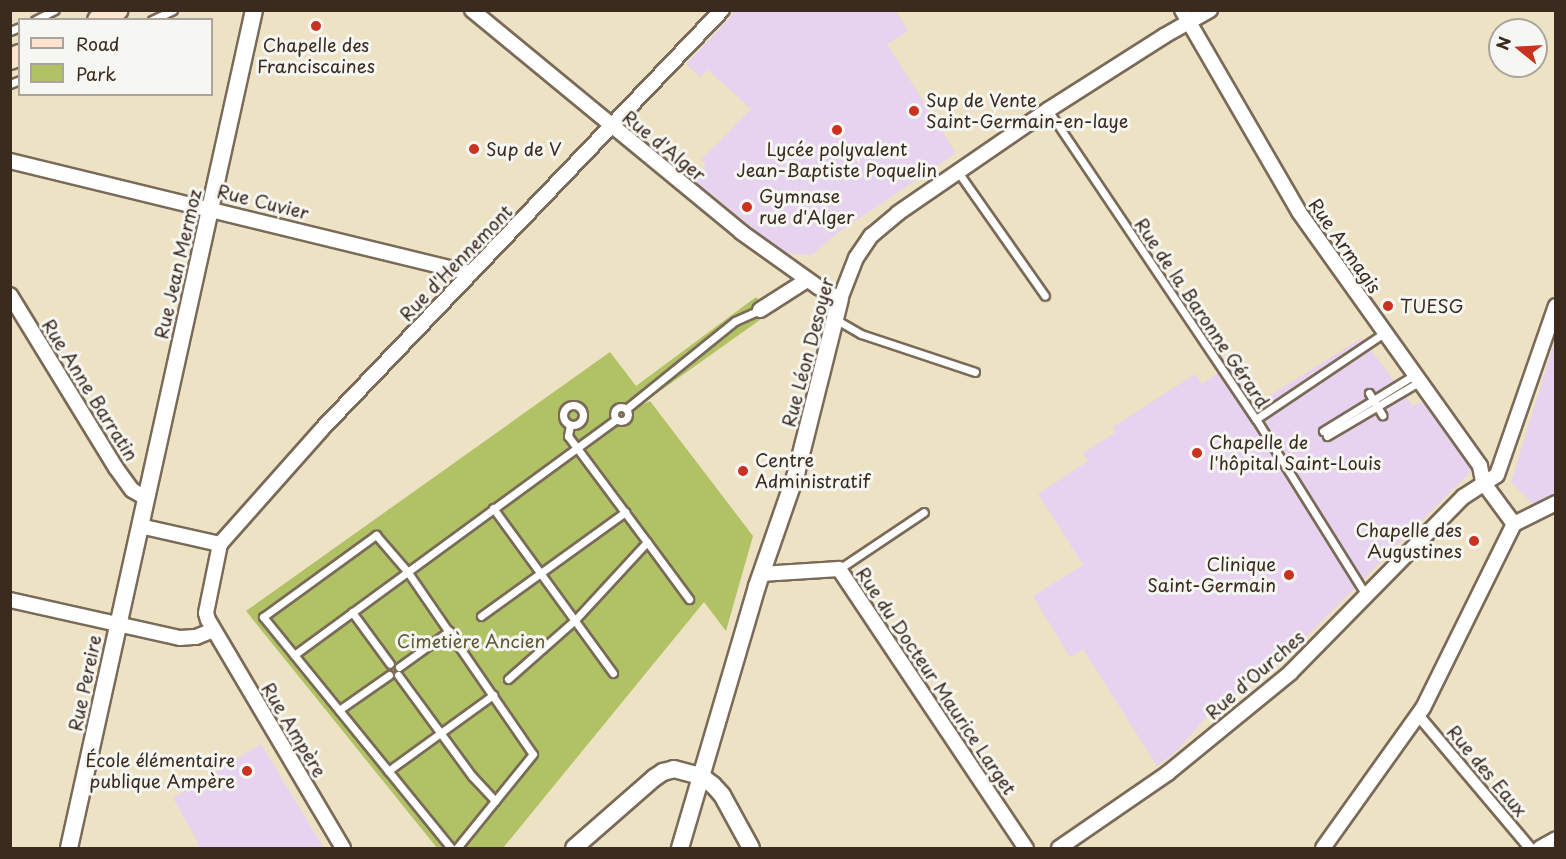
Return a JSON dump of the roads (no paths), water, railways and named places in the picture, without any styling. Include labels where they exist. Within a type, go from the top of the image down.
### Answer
[{"type":"main road","points":[[102,18],[118,10]]},
{"type":"street","name":"Rue Jean Mermoz","points":[[140,526],[254,10]]},
{"type":"street","name":"Rue d'Alger","points":[[472,10],[741,232],[807,279],[840,299]]},
{"type":"street","name":"Rue d'Hennemont","points":[[220,544],[314,437],[613,127],[722,10]]},
{"type":"street","name":"Rue Léon Desoyer","points":[[680,849],[761,574],[796,474],[840,299],[856,258],[871,236],[958,172],[1185,17],[1210,10]]},
{"type":"street","name":"Rue Armagis","points":[[1185,17],[1299,212],[1480,465],[1483,482],[1514,524]]},
{"type":"street","name":"Rue Cuvier","points":[[10,160],[211,207],[471,273]]},
{"type":"street","name":"Rue Léon Desoyer","points":[[760,310],[807,279]]},
{"type":"street","name":"Rue Anne Barratin","points":[[10,295],[116,468],[132,490],[146,498]]},
{"type":"street","name":"Rue d'Ourches","points":[[1059,849],[1168,773],[1290,673],[1462,497],[1497,475],[1556,306]]},
{"type":"street","points":[[1323,849],[1418,715],[1514,524],[1556,503]]},
{"type":"street","points":[[10,600],[117,626],[180,638],[193,632],[213,630],[206,614],[220,544],[196,543],[140,526]]},
{"type":"street","name":"Rue Pereire","points":[[69,849],[140,526]]},
{"type":"street","name":"Rue du Docteur Maurice Larget","points":[[761,574],[839,569],[1026,849]]},
{"type":"street","name":"Rue Ampère","points":[[213,630],[343,849]]},
{"type":"street","name":"Rue des Eaux","points":[[1418,715],[1530,849]]},
{"type":"street","points":[[574,849],[663,772],[674,769],[701,776],[722,795],[751,849]]},
{"type":"street","points":[[1540,849],[1556,839]]},
{"type":"lane","points":[[39,18],[55,10]]},
{"type":"lane","points":[[156,18],[173,10]]},
{"type":"lane","name":"Rue de la Baronne Gérard","points":[[1048,110],[1256,419],[1366,595]]},
{"type":"lane","points":[[958,172],[1045,296]]},
{"type":"lane","points":[[294,655],[616,418],[614,415],[618,408],[626,409],[735,321],[760,310]]},
{"type":"lane","points":[[835,319],[861,334],[975,372]]},
{"type":"lane","points":[[1256,419],[1384,333]]},
{"type":"lane","points":[[1325,433],[1373,399],[1417,378]]},
{"type":"lane","points":[[1373,399],[1382,415]]},
{"type":"lane","points":[[570,425],[568,436],[578,446],[689,600]]},
{"type":"lane","points":[[493,508],[613,673]]},
{"type":"lane","points":[[481,616],[625,512]]},
{"type":"lane","points":[[839,569],[924,512]]},
{"type":"lane","points":[[451,849],[263,617],[376,535],[407,571],[533,754],[457,849]]},
{"type":"lane","points":[[508,679],[574,620],[647,542]]},
{"type":"lane","points":[[352,612],[390,664],[399,671],[472,776],[495,801]]},
{"type":"lane","points":[[339,710],[389,675],[399,671],[449,631]]},
{"type":"lane","points":[[389,675],[387,669],[390,664]]},
{"type":"lane","points":[[388,771],[493,695]]},
{"type":"place","name":"Chapelle des Franciscaines","points":[[316,26]]},
{"type":"place","name":"Sup de Vente Saint-Germain-en-laye","points":[[914,111]]},
{"type":"place","name":"Lycée polyvalent Jean-Baptiste Poquelin","points":[[837,130]]},
{"type":"place","name":"Sup de V","points":[[474,149]]},
{"type":"place","name":"Gymnase rue d'Alger","points":[[747,207]]},
{"type":"place","name":"TUESG","points":[[1388,306]]},
{"type":"place","name":"Chapelle de l'hôpital Saint-Louis","points":[[1197,453]]},
{"type":"place","name":"Centre Administratif","points":[[743,471]]},
{"type":"place","name":"Chapelle des Augustines","points":[[1474,541]]},
{"type":"place","name":"Clinique Saint-Germain","points":[[1289,575]]},
{"type":"place","name":"École élémentaire publique Ampère","points":[[247,771]]},
{"type":"park label","name":"Cimetière Ancien","points":[[471,641]]}]
